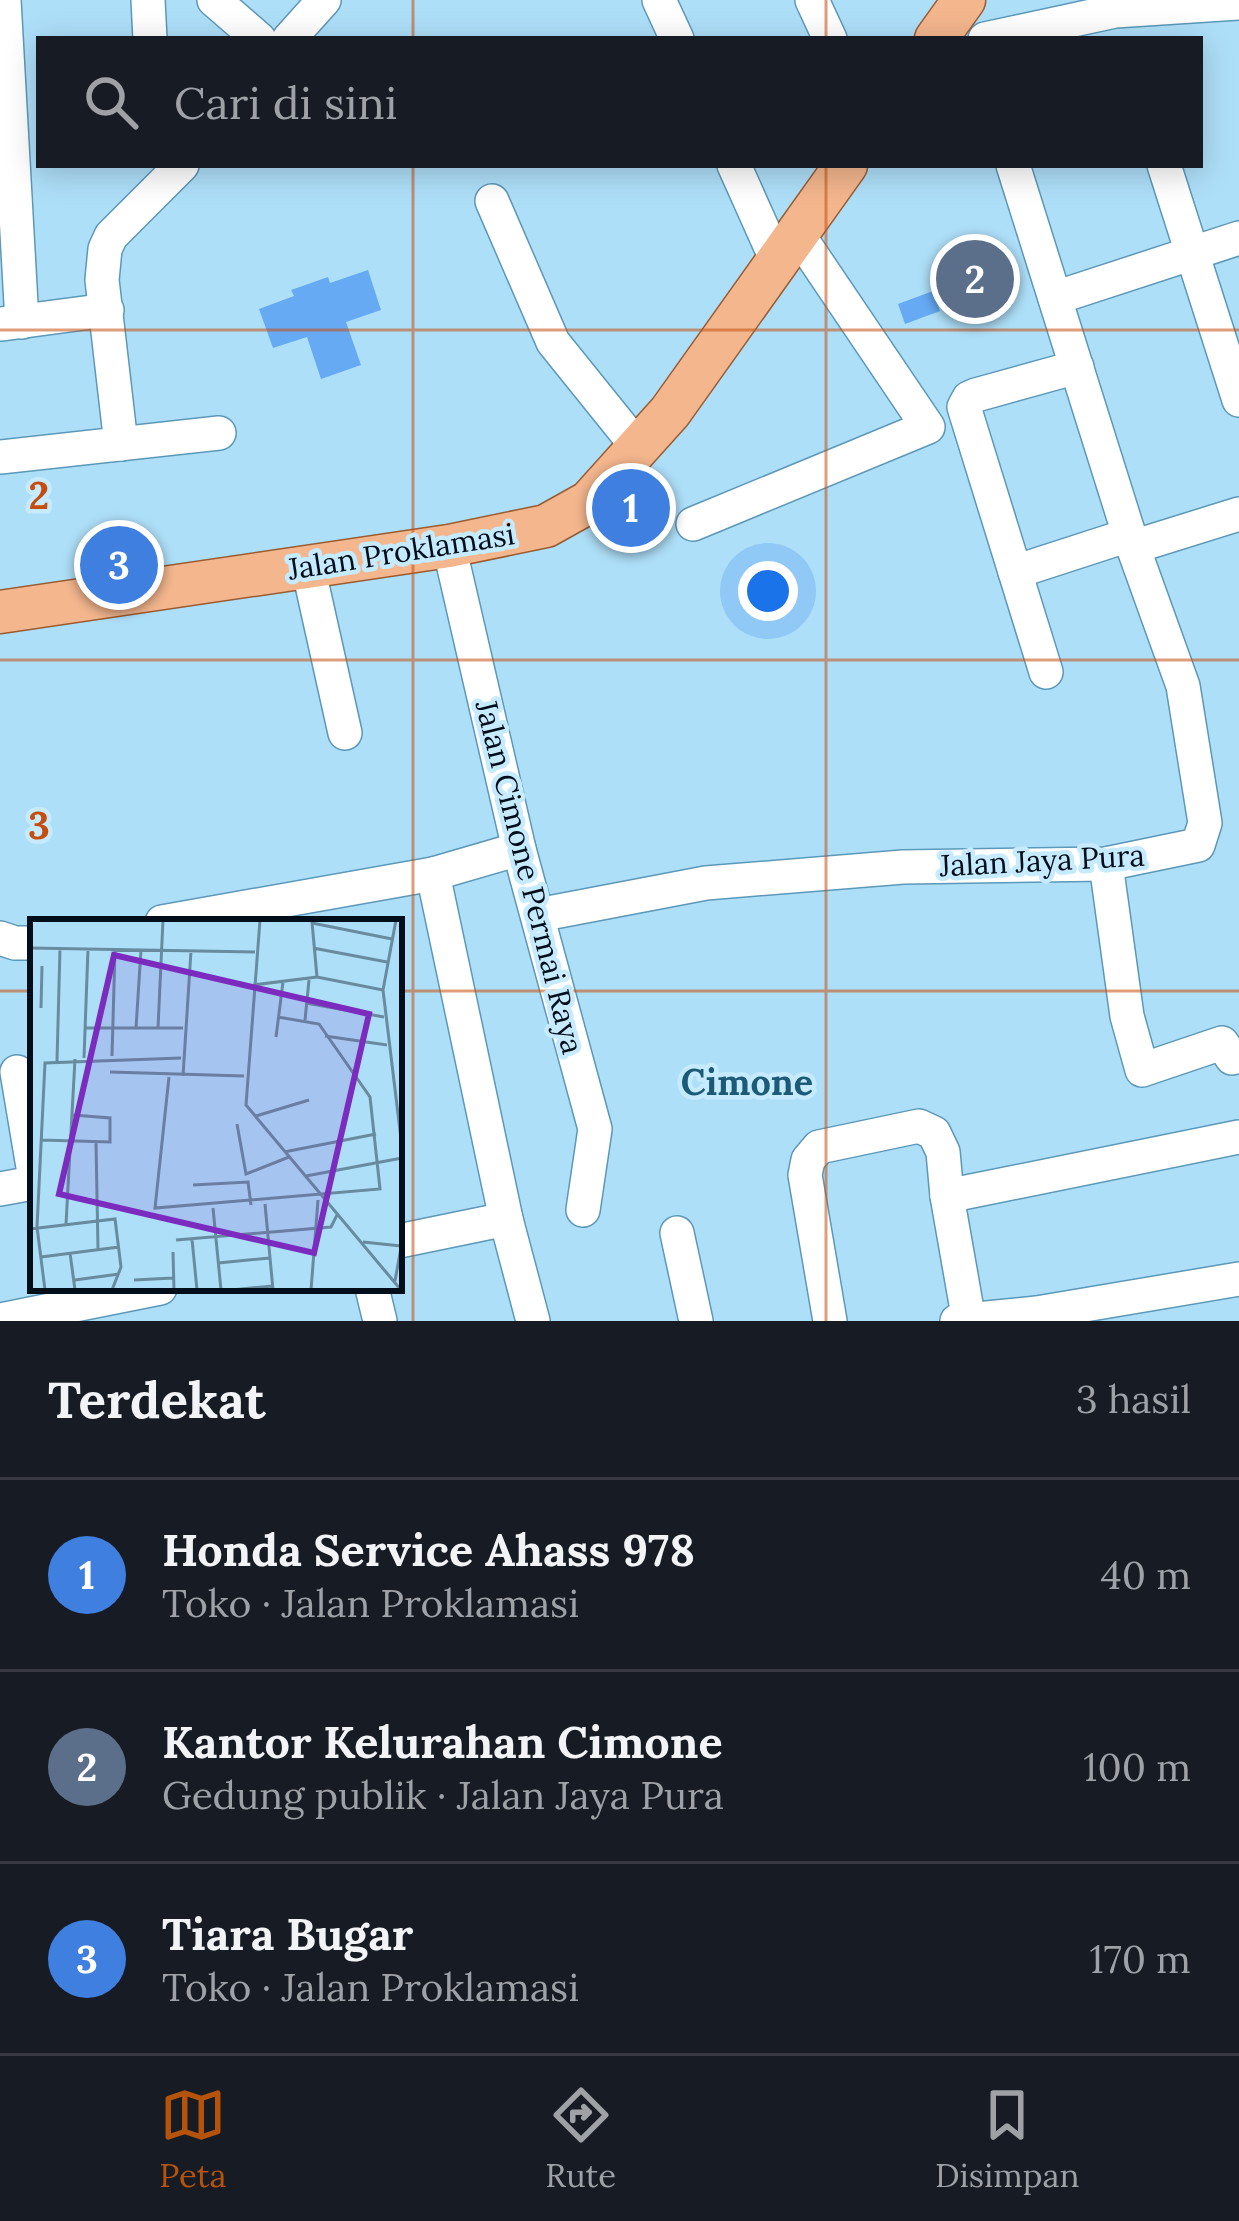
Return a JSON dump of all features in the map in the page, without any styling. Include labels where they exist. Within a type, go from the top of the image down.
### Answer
[{"type":"main road","points":[[938,36],[964,0]]},
{"type":"main road","name":"Jalan Proklamasi","points":[[0,612],[449,546],[518,534],[567,516],[590,502],[640,450],[844,168]]},
{"type":"street","points":[[4,0],[11,324],[107,310]]},
{"type":"street","points":[[148,0],[150,36]]},
{"type":"street","points":[[214,0],[256,36]]},
{"type":"street","points":[[292,36],[323,0]]},
{"type":"street","points":[[659,0],[676,36]]},
{"type":"street","points":[[812,0],[829,36]]},
{"type":"street","points":[[964,0],[973,36]]},
{"type":"street","points":[[1004,36],[1239,3]]},
{"type":"street","points":[[693,524],[928,427],[787,247],[736,168]]},
{"type":"street","name":"Jalan Jaya Pura","points":[[538,915],[706,883],[903,867],[1106,864],[1198,845],[1205,823],[1183,686],[1131,541],[1014,168]]},
{"type":"street","points":[[1165,168],[1239,400]]},
{"type":"street","points":[[121,444],[102,280],[105,249],[158,179]]},
{"type":"street","points":[[492,201],[553,342],[640,450]]},
{"type":"street","points":[[1055,298],[1239,238]]},
{"type":"street","points":[[1046,672],[965,412],[966,401],[1077,367]]},
{"type":"street","points":[[0,457],[219,433]]},
{"type":"street","points":[[1015,572],[1239,514]]},
{"type":"street","name":"Jalan Cimone Permai Raya","points":[[449,546],[520,849],[595,1130],[583,1210]]},
{"type":"street","points":[[308,567],[345,734]]},
{"type":"street","points":[[198,919],[284,912],[520,849]]},
{"type":"street","points":[[1106,864],[1127,1016],[1142,1070],[1222,1043],[1232,1058],[1239,1056]]},
{"type":"street","points":[[433,874],[506,1220],[533,1321]]},
{"type":"street","points":[[0,938],[30,943]]},
{"type":"street","points":[[16,1072],[30,1150]]},
{"type":"street","points":[[830,1321],[806,1175],[812,1153],[819,1147],[919,1126],[940,1141],[965,1320],[1037,1313],[1239,1279]]},
{"type":"street","points":[[946,1196],[1239,1137]]},
{"type":"street","points":[[0,1189],[30,1184]]},
{"type":"street","points":[[402,1239],[506,1220]]},
{"type":"street","points":[[677,1233],[696,1321]]},
{"type":"street","points":[[0,1320],[145,1291]]},
{"type":"street","points":[[373,1291],[380,1321]]},
{"type":"building","points":[[1001,246],[1016,289],[951,313],[935,270]]},
{"type":"building","points":[[368,270],[381,310],[346,322],[361,365],[321,379],[307,337],[273,348],[259,309],[294,296],[291,290]]},
{"type":"building","points":[[933,291],[940,311],[905,324],[898,304]]},
{"type":"place","name":"Kantor Kelurahan Cimone","points":[[975,279]]},
{"type":"place","name":"Honda Service Ahass 978","points":[[631,508]]},
{"type":"place","name":"Tiara Bugar","points":[[119,565]]},
{"type":"district","name":"Cimone","points":[[747,1082]]}]
